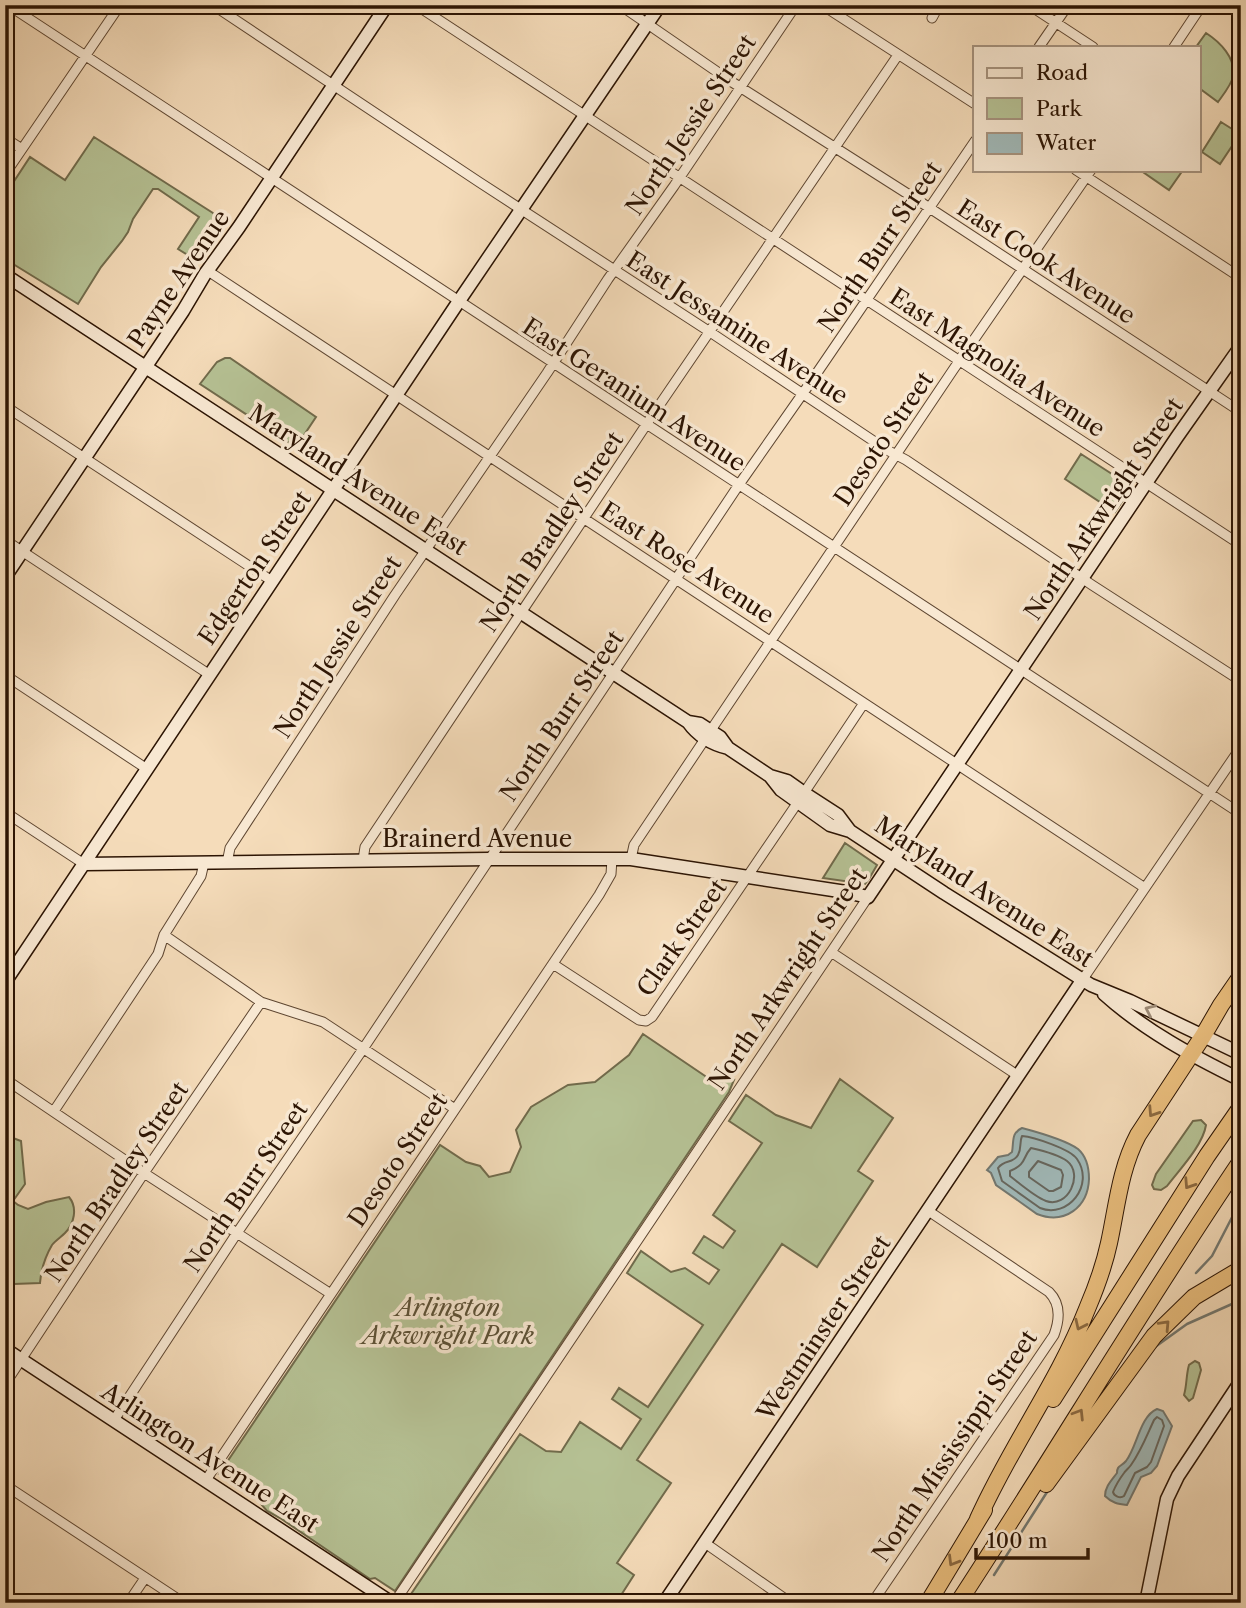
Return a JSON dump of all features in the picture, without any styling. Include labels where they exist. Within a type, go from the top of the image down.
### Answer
[{"type":"highway","points":[[978,1519],[1070,1348],[1088,1309],[1105,1261],[1120,1184],[1131,1148],[1241,976]]},
{"type":"highway","points":[[928,1603],[1153,1240],[1241,1107]]},
{"type":"highway","points":[[958,1603],[1159,1284],[1241,1161]]},
{"type":"highway","points":[[1003,1534],[1028,1508],[1154,1336],[1194,1297],[1241,1269]]},
{"type":"street","name":"East Geranium Avenue","points":[[8,5],[1241,814]]},
{"type":"street","points":[[5,174],[120,5]]},
{"type":"street","name":"East Jessamine Avenue","points":[[213,5],[1241,681]]},
{"type":"street","name":"Payne Avenue","points":[[5,577],[387,5]]},
{"type":"street","name":"East Magnolia Avenue","points":[[416,5],[1241,545]]},
{"type":"street","name":"East Cook Avenue","points":[[620,5],[1241,412]]},
{"type":"street","name":"Edgerton Street","points":[[5,982],[459,301],[660,5]]},
{"type":"street","name":"North Jessie Street","points":[[227,863],[230,848],[425,549],[796,5]]},
{"type":"street","points":[[822,5],[973,103]]},
{"type":"street","points":[[932,18],[939,5]]},
{"type":"street","points":[[1029,5],[1092,46]]},
{"type":"street","points":[[1040,46],[1068,5]]},
{"type":"street","points":[[1175,46],[1202,5]]},
{"type":"street","points":[[1236,5],[1241,8]]},
{"type":"street","name":"North Bradley Street","points":[[363,860],[365,847],[646,425],[898,55]]},
{"type":"street","points":[[5,138],[22,149]]},
{"type":"street","name":"North Burr Street","points":[[114,1420],[738,486],[973,144]]},
{"type":"street","points":[[1089,173],[1241,278]]},
{"type":"street","name":"Desoto Street","points":[[631,859],[634,845],[708,734],[1089,173]]},
{"type":"street","name":"East Rose Avenue","points":[[208,271],[1145,888]]},
{"type":"street","name":"Maryland Avenue East","points":[[5,275],[688,722],[700,724],[708,734],[720,737],[728,748],[770,776],[787,781],[801,797],[838,815],[850,831],[894,860],[1096,987]]},
{"type":"street","name":"North Arkwright Street","points":[[393,1603],[1241,346]]},
{"type":"street","points":[[5,406],[272,581]]},
{"type":"street","points":[[5,540],[210,675]]},
{"type":"street","points":[[5,676],[147,769]]},
{"type":"street","name":"Clark Street","points":[[554,964],[639,1020],[646,1021],[652,1017],[864,703]]},
{"type":"street","points":[[1083,979],[1241,747]]},
{"type":"street","points":[[5,811],[84,864]]},
{"type":"street","name":"Desoto Street","points":[[206,1480],[607,884],[612,859]]},
{"type":"street","name":"Brainerd Avenue","points":[[84,864],[631,859],[868,897]]},
{"type":"street","points":[[54,1111],[158,954],[164,934],[201,876],[204,863]]},
{"type":"street","points":[[164,934],[261,1002],[323,1022],[455,1110]]},
{"type":"street","points":[[831,952],[1017,1075]]},
{"type":"street","name":"Westminster Street","points":[[664,1603],[1083,979]]},
{"type":"street","points":[[1096,987],[1241,1054]]},
{"type":"street","points":[[1096,987],[1125,1013],[1191,1055],[1236,1077]]},
{"type":"street","name":"North Bradley Street","points":[[5,1384],[261,1002]]},
{"type":"street","points":[[5,1079],[331,1294]]},
{"type":"street","name":"North Mississippi Street","points":[[872,1603],[1054,1335],[1058,1323],[1058,1306],[1053,1296],[928,1210]]},
{"type":"street","name":"Arlington Avenue East","points":[[5,1349],[393,1603]]},
{"type":"street","points":[[1146,1603],[1167,1499],[1178,1476],[1241,1381]]},
{"type":"street","points":[[5,1485],[184,1603]]},
{"type":"street","points":[[705,1543],[791,1603]]},
{"type":"street","points":[[128,1603],[145,1578]]},
{"type":"green space","points":[[1206,33],[1226,51],[1232,63],[1231,82],[1218,102],[1200,89],[1200,46],[1197,46]]},
{"type":"green space","points":[[1221,122],[1240,134],[1220,164],[1202,152]]},
{"type":"green space","points":[[94,137],[227,222],[199,262],[178,249],[199,217],[158,189],[153,189],[133,219],[128,232],[101,267],[78,304],[5,259],[5,195],[30,157],[65,180]]},
{"type":"green space","points":[[1143,172],[1182,172],[1169,190]]},
{"type":"green space","points":[[230,358],[316,417],[296,447],[200,384],[217,362]]},
{"type":"green space","points":[[1081,454],[1132,487],[1115,512],[1065,479]]},
{"type":"green space","points":[[845,843],[877,865],[865,884],[823,878]]},
{"type":"green space","name":"Arlington Arkwright Park","points":[[643,1034],[714,1082],[734,1080],[729,1092],[395,1591],[375,1578],[370,1579],[267,1511],[256,1498],[219,1474],[440,1145],[466,1162],[480,1166],[489,1177],[510,1172],[521,1147],[516,1130],[531,1107],[568,1085],[595,1082],[629,1055]]},
{"type":"green space","points":[[840,1079],[893,1118],[858,1171],[873,1181],[817,1267],[782,1244],[637,1460],[671,1483],[617,1563],[634,1575],[616,1603],[412,1603],[407,1600],[520,1434],[546,1451],[561,1452],[580,1422],[621,1449],[641,1419],[612,1399],[619,1388],[648,1407],[703,1325],[627,1273],[641,1251],[671,1272],[685,1268],[709,1284],[719,1270],[693,1253],[704,1236],[723,1248],[735,1231],[713,1215],[762,1143],[729,1121],[746,1095],[776,1115],[811,1128]]},
{"type":"green space","points":[[1201,1120],[1206,1125],[1196,1149],[1167,1186],[1161,1190],[1154,1189],[1152,1185],[1156,1174],[1193,1121]]},
{"type":"green space","points":[[5,1135],[21,1141],[25,1184],[13,1201],[28,1209],[69,1197],[72,1201],[74,1216],[71,1225],[50,1250],[40,1283],[14,1284],[5,1280]]},
{"type":"green space","points":[[1195,1361],[1199,1363],[1201,1370],[1193,1398],[1189,1401],[1184,1395],[1189,1365]]},
{"type":"water","points":[[1022,1128],[1067,1143],[1083,1155],[1087,1162],[1088,1189],[1073,1211],[1057,1217],[1037,1214],[996,1185],[987,1170],[998,1157],[1012,1152],[1015,1135]]},
{"type":"water","points":[[1157,1409],[1163,1411],[1172,1426],[1157,1466],[1151,1473],[1141,1477],[1127,1505],[1113,1502],[1105,1496],[1107,1487],[1130,1455],[1147,1418]]},
{"type":"waterway","points":[[1196,1273],[1212,1256],[1241,1200]]},
{"type":"waterway","points":[[1155,1347],[1187,1324],[1241,1300]]},
{"type":"waterway","points":[[994,1575],[1049,1489]]}]
